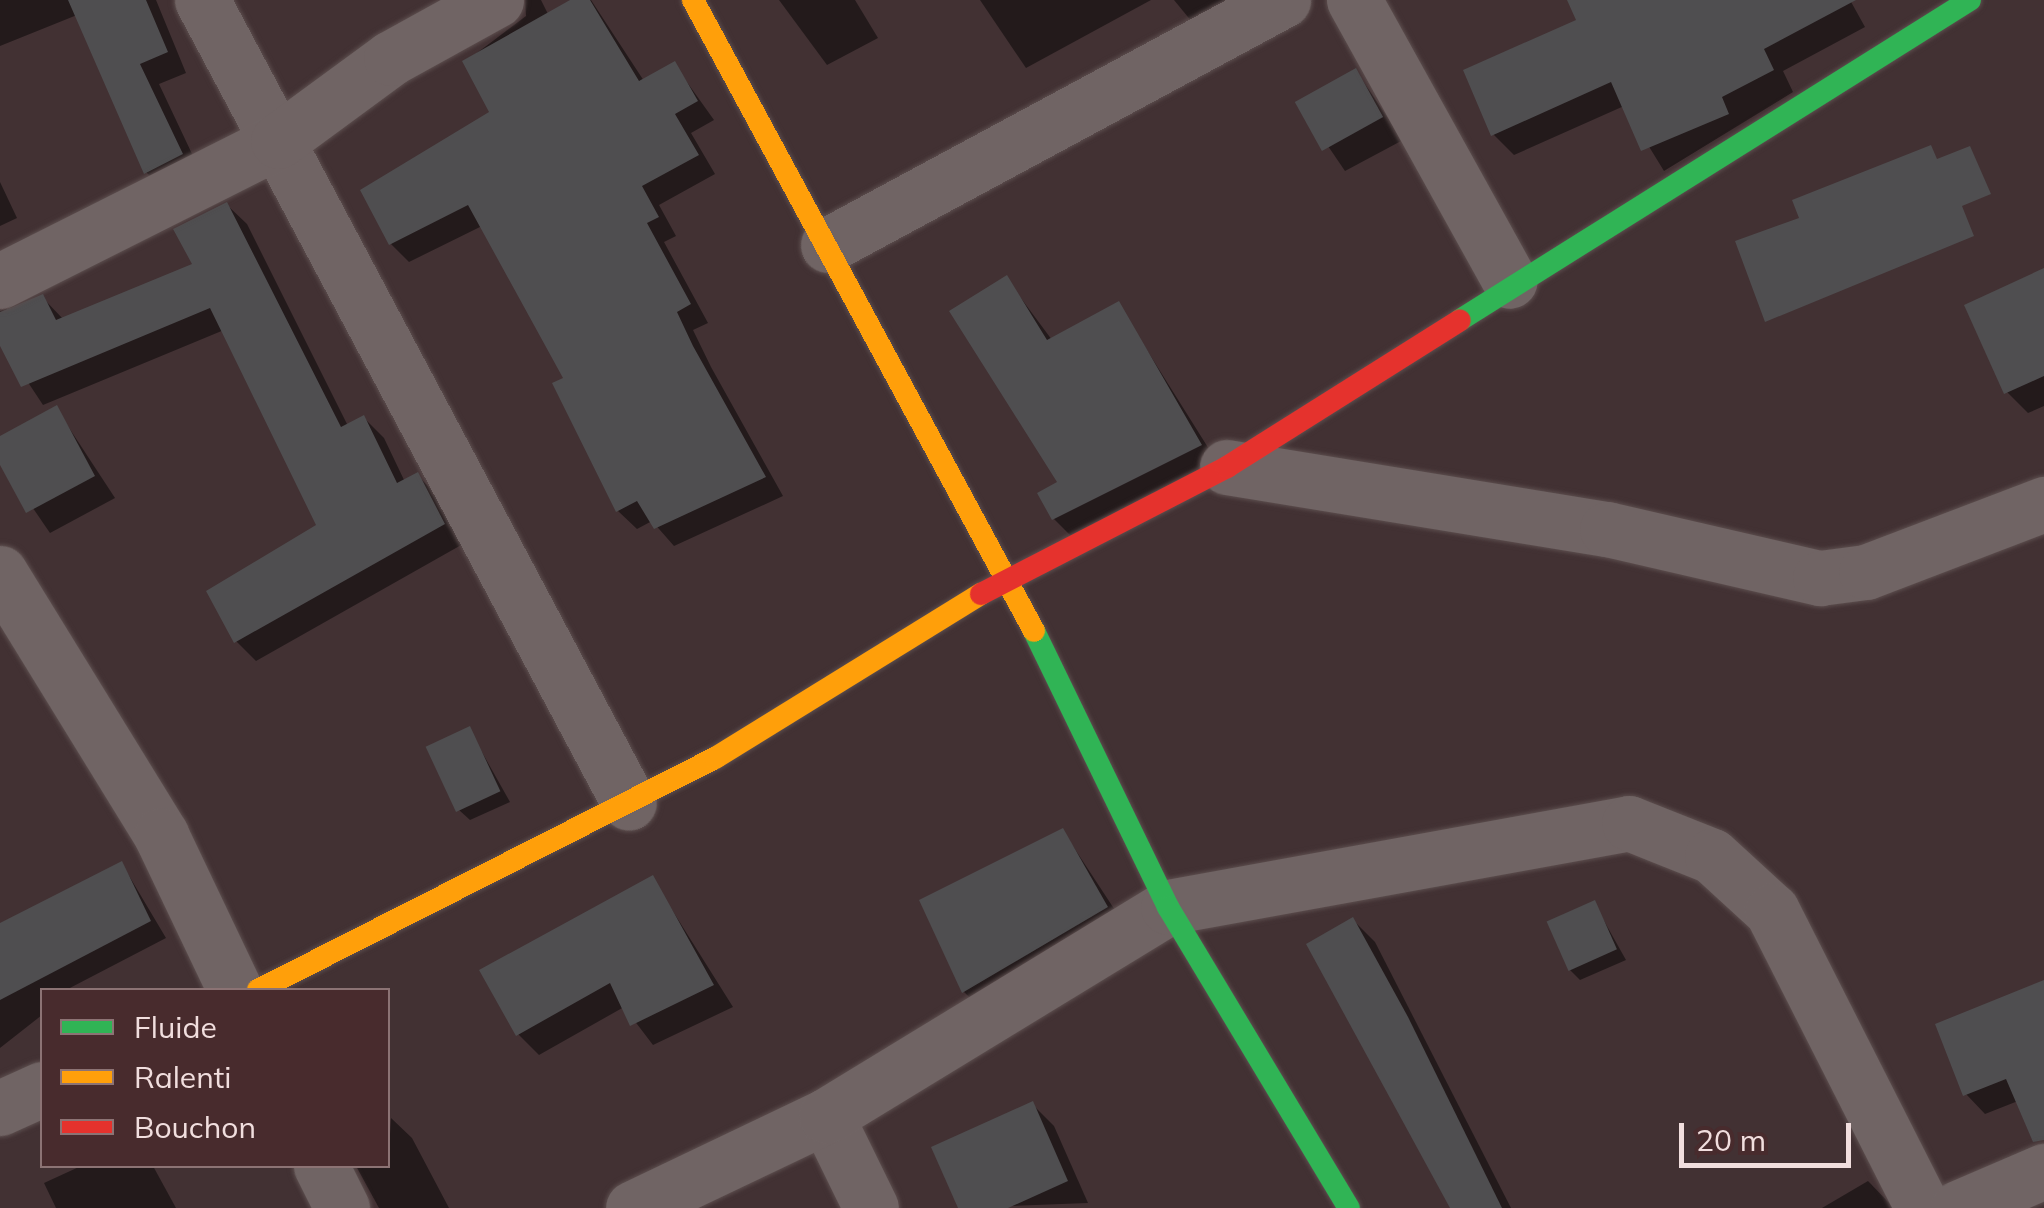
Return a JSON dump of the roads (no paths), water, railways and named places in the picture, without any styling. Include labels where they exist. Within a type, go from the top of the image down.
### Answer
[{"type":"street","points":[[202,0],[629,803]]},
{"type":"street","points":[[0,281],[278,140],[391,58],[496,0]]},
{"type":"street","points":[[693,0],[1008,577],[1168,907],[1349,1208]]},
{"type":"street","points":[[828,244],[1283,0]]},
{"type":"street","points":[[1354,0],[1510,281]]},
{"type":"street","points":[[262,988],[629,803],[1008,577],[1228,466],[1510,281],[1970,0]]},
{"type":"street","points":[[1228,466],[1607,528],[1820,578],[1866,572],[2044,504]]},
{"type":"street","points":[[0,572],[161,835],[234,988]]},
{"type":"street","points":[[633,1208],[826,1116],[1168,907],[1594,825],[1629,823],[1712,856],[1772,910],[1923,1208]]},
{"type":"street","points":[[0,1108],[40,1090]]},
{"type":"street","points":[[826,1116],[871,1208]]},
{"type":"street","points":[[322,1168],[342,1208]]},
{"type":"street","points":[[1958,1208],[2044,1171]]}]
